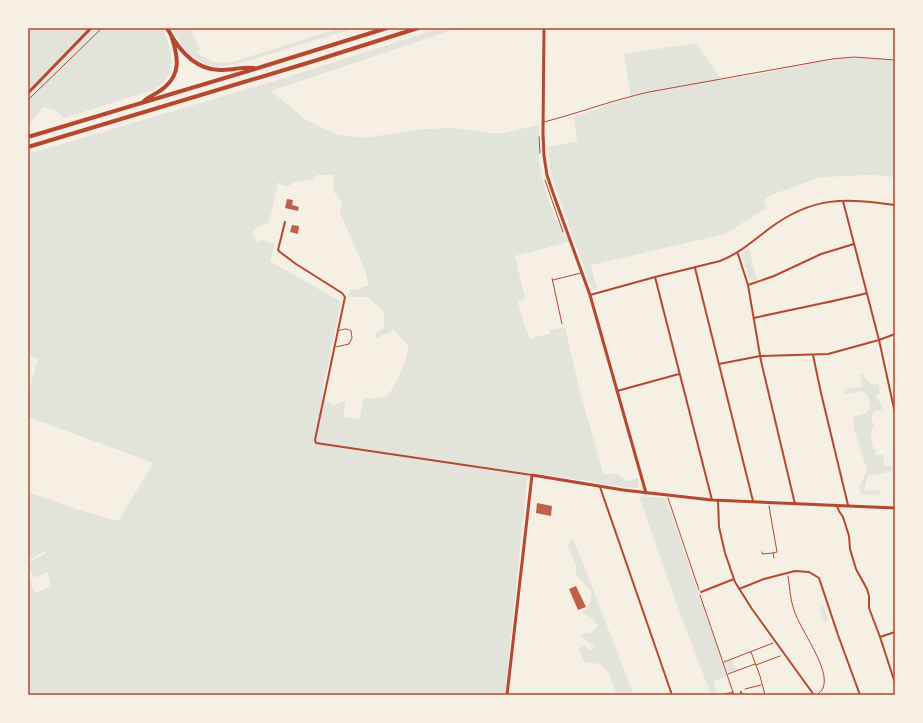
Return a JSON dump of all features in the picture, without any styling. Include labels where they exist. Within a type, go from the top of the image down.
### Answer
[{"type":"highway","points":[[28,137],[387,28]]},
{"type":"highway","points":[[28,147],[314,61],[418,28]]},
{"type":"highway","points":[[168,30],[184,52],[197,65],[207,69],[218,70],[258,68]]},
{"type":"highway","points":[[143,102],[149,96],[164,88],[172,80],[176,72],[177,54],[168,30]]},
{"type":"street","points":[[28,92],[91,28]]},
{"type":"street","points":[[544,28],[544,156],[550,183],[590,295],[646,493]]},
{"type":"street","points":[[590,295],[654,277],[720,261],[738,253],[770,228],[801,209],[824,202],[853,200],[895,205]]},
{"type":"street","points":[[842,201],[879,340],[895,413]]},
{"type":"street","points":[[285,222],[278,250],[296,264],[342,293],[345,297],[315,440],[316,443],[532,475],[600,487],[668,496],[712,500],[894,508],[895,513]]},
{"type":"street","points":[[748,285],[774,276],[822,254],[854,244]]},
{"type":"street","points":[[738,253],[748,285],[760,356],[795,504]]},
{"type":"street","points":[[695,268],[753,502]]},
{"type":"street","points":[[654,277],[712,500]]},
{"type":"street","points":[[754,318],[866,294]]},
{"type":"street","points":[[719,364],[760,356],[838,352],[895,334]]},
{"type":"street","points":[[813,354],[848,506]]},
{"type":"street","points":[[617,391],[679,374]]},
{"type":"street","points":[[507,695],[532,475]]},
{"type":"street","points":[[600,487],[672,695]]},
{"type":"street","points":[[718,500],[720,530],[725,552],[734,579],[752,610],[814,694],[810,695]]},
{"type":"street","points":[[837,506],[838,511],[843,517],[849,536],[851,544],[850,549],[856,569],[867,589],[869,596],[869,608],[880,636],[895,683]]},
{"type":"street","points":[[739,589],[764,579],[798,571],[806,571],[819,578],[860,695]]},
{"type":"street","points":[[700,592],[734,579]]},
{"type":"street","points":[[880,636],[895,632]]},
{"type":"lane","points":[[543,122],[630,96],[832,59],[854,57],[895,60]]},
{"type":"lane","points":[[562,324],[552,279],[582,272]]},
{"type":"lane","points":[[334,348],[349,344],[352,338],[352,334],[348,329],[338,332]]},
{"type":"path","points":[[28,100],[102,28]]},
{"type":"path","points":[[668,496],[734,695]]},
{"type":"path","points":[[762,552],[762,554],[777,552],[769,502]]},
{"type":"path","points":[[773,553],[774,558]]},
{"type":"path","points":[[787,573],[793,610],[823,672],[823,688],[814,694]]},
{"type":"path","points":[[723,662],[773,643]]},
{"type":"path","points":[[750,651],[765,695]]},
{"type":"path","points":[[727,674],[780,656]]},
{"type":"path","points":[[745,689],[762,685]]},
{"type":"path","points":[[722,695],[733,692]]},
{"type":"shaded area","points":[[28,28],[163,28],[170,48],[170,70],[168,76],[163,82],[153,90],[64,118],[55,110],[43,107],[28,126]]},
{"type":"shaded area","points":[[172,28],[190,28],[200,49],[197,52],[211,61],[225,63],[236,61],[339,28],[356,28],[241,63],[219,67],[208,65],[192,56],[183,47]]},
{"type":"shaded area","points":[[441,28],[458,28],[271,91],[306,120],[338,135],[364,138],[424,129],[451,128],[502,133],[539,125],[539,157],[542,178],[555,216],[569,242],[515,256],[525,298],[518,302],[530,339],[550,333],[550,330],[565,327],[579,388],[603,473],[607,475],[615,473],[626,481],[638,478],[639,488],[528,472],[505,695],[28,695],[28,574],[35,593],[51,586],[48,572],[34,578],[28,563],[45,554],[45,551],[28,560],[28,492],[82,511],[118,521],[153,464],[31,418],[28,419],[28,394],[38,359],[28,355],[28,154],[268,83]],"holes":[[[317,175],[333,175],[333,191],[342,202],[340,213],[365,270],[369,286],[364,286],[359,290],[350,289],[348,297],[367,297],[384,311],[384,327],[375,334],[377,338],[394,330],[409,347],[400,375],[392,389],[383,397],[364,398],[359,420],[344,417],[345,401],[333,405],[321,397],[341,302],[270,261],[275,244],[262,240],[258,243],[252,233],[259,226],[269,223],[278,182],[283,186],[288,186],[297,181],[312,180]]]},
{"type":"shaded area","points":[[696,43],[722,80],[803,65],[852,58],[895,61],[895,177],[871,175],[820,177],[769,196],[764,201],[766,208],[725,234],[591,265],[597,288],[592,290],[554,183],[550,168],[548,147],[577,141],[574,117],[631,97],[624,54]]},
{"type":"shaded area","points":[[749,249],[757,280],[752,281],[749,278],[742,257],[743,253]]},
{"type":"shaded area","points":[[862,373],[872,385],[878,384],[880,393],[875,396],[884,411],[874,411],[871,418],[874,425],[871,433],[871,440],[876,455],[884,455],[884,466],[895,466],[895,471],[868,476],[864,490],[872,491],[879,489],[881,495],[861,494],[859,488],[867,470],[854,429],[853,417],[866,413],[870,408],[868,396],[862,391],[845,394],[844,389],[862,387],[860,375]]},
{"type":"shaded area","points":[[639,496],[666,498],[733,695],[718,695],[711,695],[677,605]],"holes":[[[726,677],[731,691],[718,695],[713,681]]]},
{"type":"shaded area","points":[[573,538],[634,695],[615,695],[616,693],[608,671],[600,664],[584,662],[579,649],[584,645],[591,651],[594,646],[584,639],[581,634],[591,633],[598,625],[590,617],[582,613],[589,606],[592,592],[576,575],[576,566],[568,545]]},
{"type":"shaded area","points":[[824,606],[828,621],[824,622],[820,608]]},
{"type":"shaded area","points":[[732,660],[737,670],[728,673],[724,663]]},
{"type":"building","points":[[287,199],[293,200],[292,205],[299,207],[298,211],[285,208]]},
{"type":"building","points":[[292,225],[299,226],[298,234],[290,232]]},
{"type":"building","points":[[537,503],[552,506],[551,516],[536,513]]},
{"type":"building","points":[[576,586],[586,607],[578,610],[569,589]]}]
